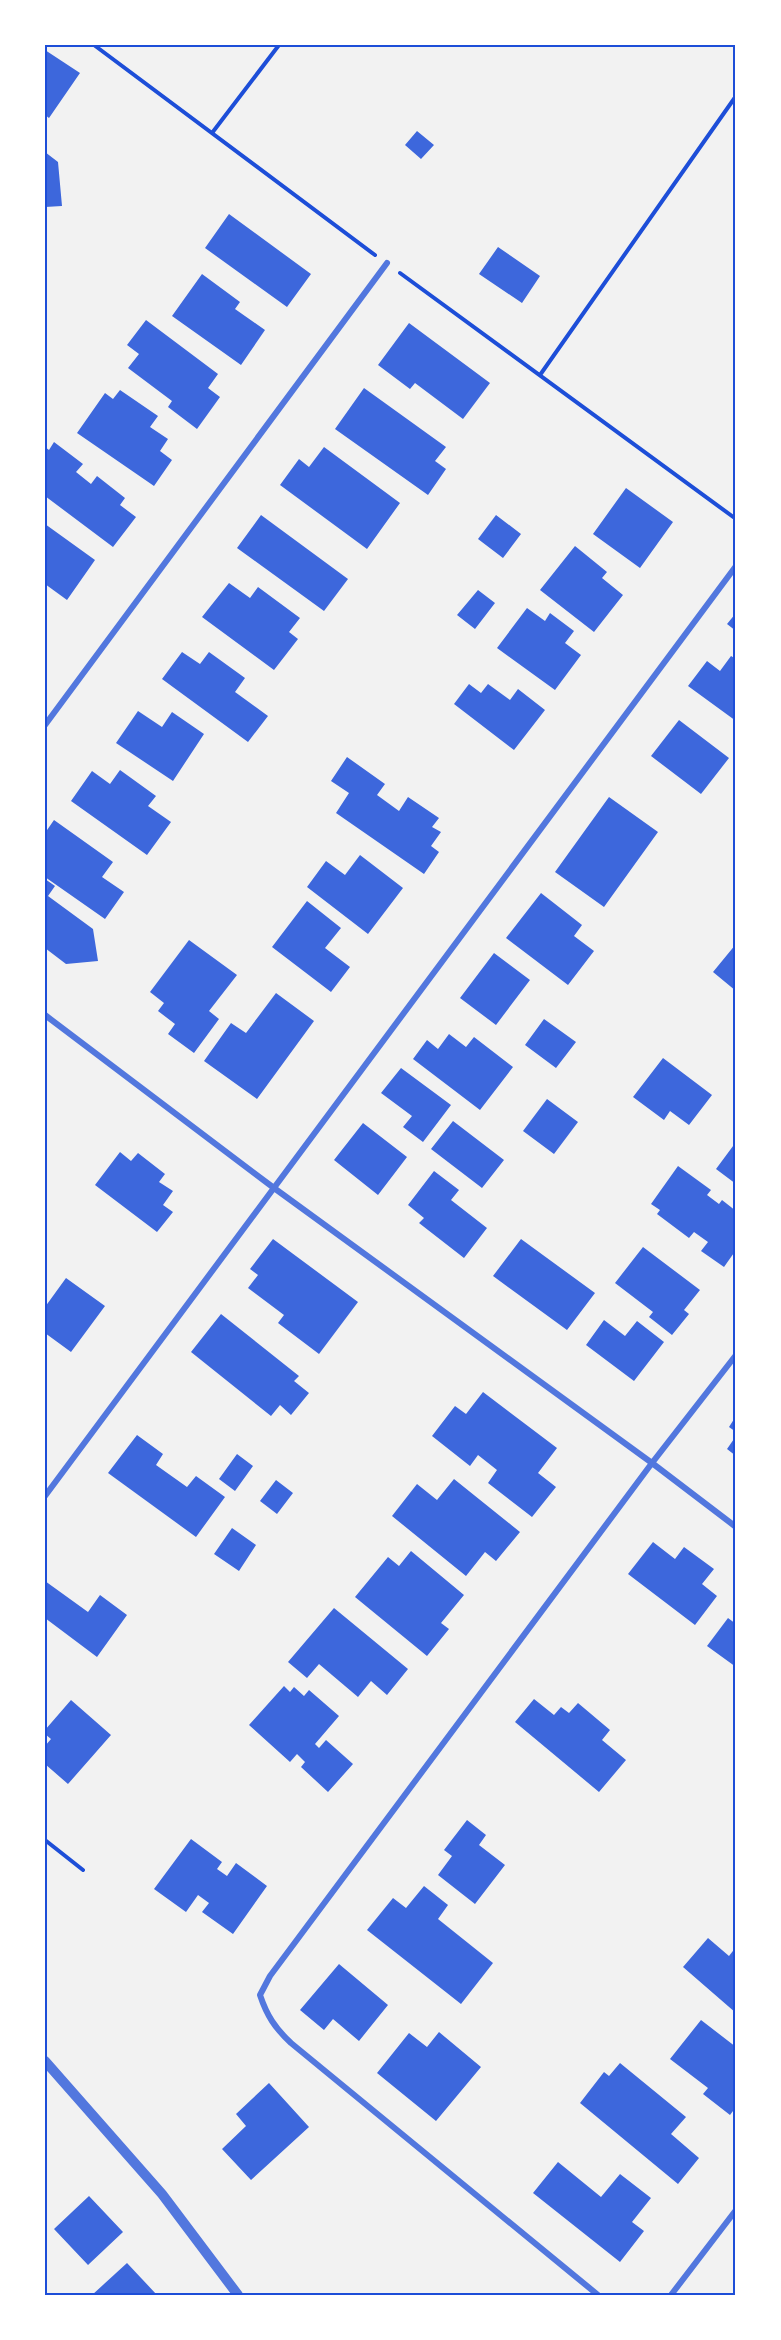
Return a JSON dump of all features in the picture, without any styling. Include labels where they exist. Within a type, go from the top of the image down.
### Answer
[{"type":"street","points":[[45,725],[387,263]]},
{"type":"street","points":[[45,1496],[736,566]]},
{"type":"street","points":[[45,1015],[274,1188],[652,1463],[736,1527]]},
{"type":"street","points":[[598,2295],[291,2043],[274,2027],[260,1995],[270,1976],[652,1463],[736,1355]]},
{"type":"street","points":[[45,2061],[162,2194],[238,2295]]},
{"type":"street","points":[[671,2295],[736,2210]]},
{"type":"path","points":[[94,45],[736,519]]},
{"type":"path","points":[[212,133],[279,45]]},
{"type":"path","points":[[540,375],[736,96]]},
{"type":"path","points":[[45,1840],[83,1870]]},
{"type":"building","points":[[45,50],[80,73],[49,118],[45,115]]},
{"type":"building","points":[[417,131],[434,145],[421,159],[405,145]]},
{"type":"building","points":[[45,152],[58,162],[62,206],[45,207]]},
{"type":"building","points":[[229,214],[311,274],[287,307],[205,248]]},
{"type":"building","points":[[498,247],[540,276],[522,303],[479,274]]},
{"type":"building","points":[[202,274],[240,302],[235,309],[265,330],[241,365],[172,316]]},
{"type":"building","points":[[146,320],[218,374],[208,388],[220,397],[197,429],[168,407],[172,401],[128,368],[139,354],[127,345]]},
{"type":"building","points":[[409,323],[490,383],[463,419],[415,383],[410,389],[378,365]]},
{"type":"building","points":[[364,388],[446,447],[435,461],[446,469],[428,495],[335,429]]},
{"type":"building","points":[[120,390],[158,416],[150,427],[168,439],[160,451],[172,460],[154,486],[77,433],[105,393],[113,399]]},
{"type":"building","points":[[54,442],[83,464],[76,472],[91,484],[97,476],[125,498],[120,505],[136,517],[113,547],[45,496],[45,447],[49,450]]},
{"type":"building","points":[[324,447],[400,503],[367,549],[280,485],[299,459],[309,467]]},
{"type":"building","points":[[626,488],[673,522],[640,568],[593,534]]},
{"type":"building","points":[[261,515],[348,579],[324,611],[237,548]]},
{"type":"building","points":[[496,515],[521,534],[503,558],[478,539]]},
{"type":"building","points":[[45,524],[95,560],[67,600],[45,584]]},
{"type":"building","points":[[575,546],[607,572],[602,578],[623,595],[594,632],[540,590]]},
{"type":"building","points":[[229,583],[250,598],[258,587],[300,618],[289,632],[298,639],[274,670],[202,617]]},
{"type":"building","points":[[478,590],[495,603],[475,629],[457,615]]},
{"type":"building","points":[[527,608],[545,621],[550,613],[574,631],[565,643],[581,655],[555,690],[497,648]]},
{"type":"building","points":[[736,613],[736,631],[727,624]]},
{"type":"building","points":[[182,652],[200,664],[209,652],[245,678],[235,692],[268,716],[248,742],[162,679]]},
{"type":"building","points":[[731,656],[736,659],[736,721],[688,686],[707,661],[720,671]]},
{"type":"building","points":[[469,684],[481,693],[488,684],[510,700],[518,689],[545,710],[514,750],[454,704]]},
{"type":"building","points":[[138,711],[162,727],[172,712],[204,734],[173,781],[116,743]]},
{"type":"building","points":[[679,720],[729,758],[701,794],[651,756]]},
{"type":"building","points":[[347,757],[385,784],[377,795],[399,811],[408,797],[439,818],[432,827],[441,832],[431,846],[439,852],[424,874],[336,813],[349,793],[331,781]]},
{"type":"building","points":[[120,770],[156,796],[148,806],[171,822],[147,855],[71,801],[92,771],[110,784]]},
{"type":"building","points":[[609,797],[658,832],[604,907],[555,872]]},
{"type":"building","points":[[54,820],[113,862],[102,877],[124,892],[105,919],[45,877],[45,833]]},
{"type":"building","points":[[360,855],[403,888],[368,934],[307,887],[326,861],[345,875]]},
{"type":"building","points":[[45,879],[55,886],[48,896],[93,929],[98,961],[66,964],[45,948]]},
{"type":"building","points":[[541,893],[582,925],[574,936],[594,951],[568,985],[506,938]]},
{"type":"building","points":[[307,901],[341,928],[325,948],[350,967],[331,992],[272,947]]},
{"type":"building","points":[[189,940],[237,975],[209,1011],[219,1019],[194,1053],[168,1034],[175,1024],[158,1011],[164,1003],[150,992]]},
{"type":"building","points":[[736,944],[736,991],[713,972]]},
{"type":"building","points":[[494,953],[530,980],[496,1025],[460,998]]},
{"type":"building","points":[[276,993],[314,1021],[257,1099],[204,1061],[231,1023],[246,1033]]},
{"type":"building","points":[[544,1019],[576,1042],[556,1068],[525,1045]]},
{"type":"building","points":[[449,1034],[466,1047],[474,1037],[513,1067],[480,1110],[413,1059],[427,1040],[438,1049]]},
{"type":"building","points":[[663,1058],[712,1095],[689,1125],[670,1111],[664,1120],[633,1097]]},
{"type":"building","points":[[401,1068],[451,1105],[423,1142],[403,1127],[412,1116],[381,1093]]},
{"type":"building","points":[[547,1099],[578,1122],[554,1154],[523,1131]]},
{"type":"building","points":[[453,1121],[504,1160],[482,1188],[431,1149]]},
{"type":"building","points":[[363,1123],[407,1157],[378,1195],[334,1160]]},
{"type":"building","points":[[736,1142],[736,1184],[716,1169]]},
{"type":"building","points":[[120,1152],[131,1161],[138,1153],[165,1174],[159,1182],[173,1191],[163,1205],[173,1212],[157,1232],[95,1185]]},
{"type":"building","points":[[678,1166],[711,1190],[707,1195],[719,1204],[722,1200],[736,1211],[736,1250],[724,1267],[701,1251],[708,1242],[694,1232],[689,1238],[657,1214],[660,1210],[651,1204]]},
{"type":"building","points":[[434,1171],[459,1190],[451,1200],[487,1228],[464,1258],[419,1223],[424,1218],[408,1205]]},
{"type":"building","points":[[273,1239],[358,1302],[319,1354],[278,1323],[284,1315],[248,1288],[258,1275],[250,1269]]},
{"type":"building","points":[[521,1239],[595,1293],[567,1330],[493,1276]]},
{"type":"building","points":[[643,1247],[700,1290],[684,1310],[689,1314],[672,1335],[649,1317],[653,1312],[615,1283]]},
{"type":"building","points":[[66,1278],[105,1306],[71,1352],[45,1333],[45,1307]]},
{"type":"building","points":[[221,1314],[299,1376],[294,1381],[309,1393],[291,1415],[280,1405],[271,1416],[191,1352]]},
{"type":"building","points":[[604,1320],[625,1336],[637,1321],[664,1342],[634,1381],[586,1345]]},
{"type":"building","points":[[483,1392],[557,1448],[538,1473],[556,1487],[532,1517],[488,1483],[497,1470],[478,1455],[470,1466],[432,1436],[455,1406],[466,1414]]},
{"type":"building","points":[[736,1416],[736,1432],[729,1427]]},
{"type":"building","points":[[137,1435],[163,1454],[156,1465],[187,1487],[196,1476],[225,1497],[196,1537],[108,1473]]},
{"type":"building","points":[[736,1436],[736,1456],[727,1449]]},
{"type":"building","points":[[237,1454],[253,1466],[235,1491],[219,1479]]},
{"type":"building","points":[[454,1479],[520,1532],[496,1561],[485,1552],[466,1576],[392,1516],[417,1484],[437,1500]]},
{"type":"building","points":[[276,1480],[293,1493],[277,1514],[260,1501]]},
{"type":"building","points":[[232,1528],[256,1545],[239,1571],[214,1554]]},
{"type":"building","points":[[653,1542],[675,1559],[684,1547],[714,1569],[702,1584],[717,1596],[695,1625],[628,1574]]},
{"type":"building","points":[[411,1551],[464,1595],[441,1623],[449,1629],[427,1656],[355,1597],[388,1557],[399,1566]]},
{"type":"building","points":[[45,1581],[88,1612],[100,1595],[127,1615],[97,1657],[45,1618]]},
{"type":"building","points":[[334,1608],[408,1669],[387,1695],[371,1681],[358,1697],[319,1664],[307,1678],[288,1662]]},
{"type":"building","points":[[728,1618],[736,1624],[736,1667],[707,1646]]},
{"type":"building","points":[[284,1686],[290,1692],[294,1687],[304,1696],[309,1690],[339,1716],[315,1744],[319,1748],[326,1740],[353,1764],[328,1792],[301,1767],[305,1762],[297,1754],[290,1762],[249,1725]]},
{"type":"building","points":[[534,1699],[554,1715],[561,1707],[569,1713],[578,1703],[610,1730],[602,1740],[626,1760],[599,1792],[515,1722]]},
{"type":"building","points":[[71,1700],[111,1735],[68,1784],[45,1764],[45,1746],[51,1739],[45,1734],[45,1730]]},
{"type":"building","points":[[467,1820],[486,1835],[479,1845],[505,1865],[475,1904],[438,1875],[452,1856],[444,1850]]},
{"type":"building","points":[[191,1839],[222,1862],[217,1869],[227,1876],[236,1863],[267,1886],[233,1934],[202,1912],[209,1903],[198,1895],[186,1912],[154,1889]]},
{"type":"building","points":[[424,1886],[448,1905],[438,1919],[493,1963],[461,2004],[367,1930],[393,1898],[406,1908]]},
{"type":"building","points":[[708,1938],[729,1956],[736,1947],[736,2013],[683,1967]]},
{"type":"building","points":[[339,1964],[388,2005],[359,2041],[333,2019],[324,2030],[300,2010]]},
{"type":"building","points":[[701,2020],[736,2047],[736,2107],[730,2115],[703,2094],[708,2088],[670,2059]]},
{"type":"building","points":[[439,2032],[481,2067],[436,2121],[377,2073],[409,2033],[427,2047]]},
{"type":"building","points":[[620,2063],[686,2117],[671,2134],[699,2158],[678,2184],[580,2103],[604,2072],[609,2076]]},
{"type":"building","points":[[269,2083],[309,2127],[251,2180],[222,2149],[246,2126],[236,2114]]},
{"type":"building","points":[[558,2162],[601,2197],[620,2174],[651,2198],[632,2222],[644,2231],[620,2262],[533,2193]]},
{"type":"building","points":[[89,2196],[123,2232],[88,2265],[54,2229]]},
{"type":"building","points":[[127,2263],[157,2295],[92,2295]]}]
